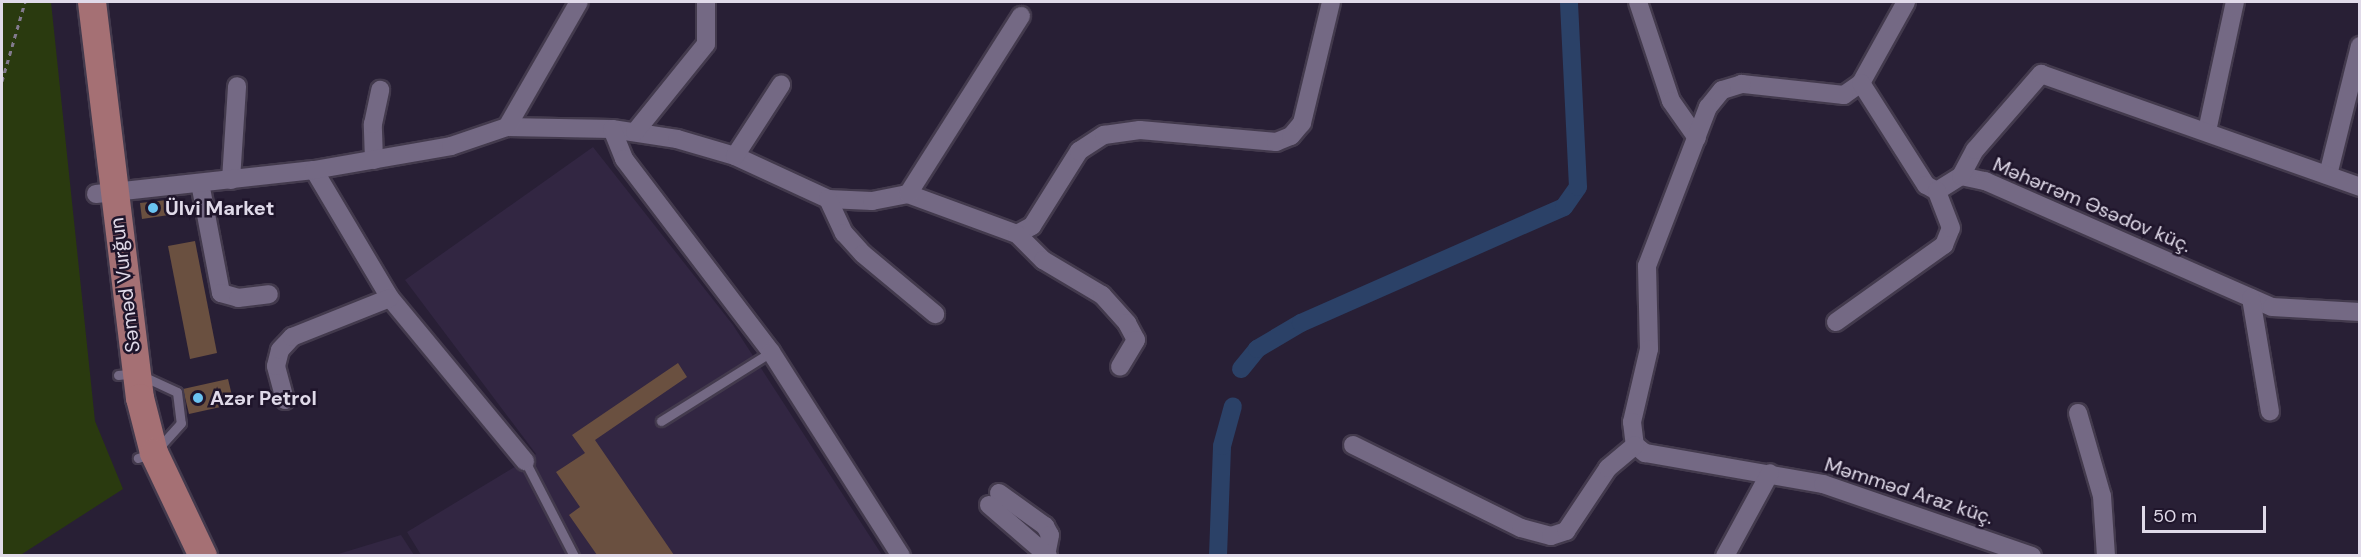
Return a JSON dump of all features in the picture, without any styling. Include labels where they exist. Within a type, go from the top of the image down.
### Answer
[{"type":"main road","name":"Səməd Vurğun","points":[[72,2],[105,193],[127,374],[146,456],[183,555]]},
{"type":"main road","name":"Səməd Vurğun","points":[[92,2],[105,193]]},
{"type":"main road","name":"Səməd Vurğun","points":[[146,456],[203,555]]},
{"type":"street","points":[[507,127],[579,2]]},
{"type":"street","points":[[635,132],[706,44],[706,2]]},
{"type":"street","points":[[1017,234],[1032,226],[1079,151],[1104,135],[1140,130],[1276,142],[1292,136],[1302,123],[1332,2]]},
{"type":"street","points":[[1638,2],[1671,101],[1697,138]]},
{"type":"street","points":[[1353,445],[1521,528],[1551,536],[1566,531],[1608,468],[1635,445],[1632,422],[1649,350],[1647,266],[1708,106],[1722,90],[1742,84],[1844,95],[1861,83],[1906,2]]},
{"type":"street","points":[[2207,131],[2235,2]]},
{"type":"street","points":[[908,194],[1021,16]]},
{"type":"street","points":[[2328,175],[2360,46]]},
{"type":"street","points":[[1961,177],[1975,150],[2041,74],[2360,187]]},
{"type":"street","points":[[1836,322],[1944,245],[1951,228],[1937,191],[1926,185],[1861,83]]},
{"type":"street","points":[[735,156],[781,84]]},
{"type":"street","points":[[231,180],[237,86]]},
{"type":"street","points":[[374,160],[373,124],[380,90]]},
{"type":"street","points":[[105,193],[314,170],[451,146],[507,127],[612,129],[635,132],[735,156],[828,199],[872,201],[908,194],[1017,234],[1043,260],[1102,295],[1127,323],[1136,340],[1120,367]]},
{"type":"street","points":[[612,129],[624,159],[771,352],[901,555]]},
{"type":"street","points":[[314,170],[390,298],[525,461]]},
{"type":"street","name":"Məhərrəm Əsədov küç.","points":[[1937,191],[1961,177],[1985,181],[2251,298],[2303,312],[2360,312]]},
{"type":"street","points":[[200,183],[221,293],[238,298],[270,294]]},
{"type":"street","points":[[828,199],[844,233],[863,254],[935,314]]},
{"type":"street","points":[[285,400],[276,366],[280,351],[292,336],[390,298]]},
{"type":"street","points":[[2251,298],[2270,411]]},
{"type":"street","points":[[2078,413],[2102,496],[2106,555]]},
{"type":"street","name":"Məmməd Araz küç.","points":[[1635,445],[1645,453],[1823,484],[2032,555]]},
{"type":"street","points":[[1725,555],[1770,473]]},
{"type":"street","points":[[994,499],[1047,553]]},
{"type":"lane","points":[[661,421],[771,352]]},
{"type":"lane","points":[[127,374],[173,387],[182,416],[146,456]]},
{"type":"lane","points":[[525,461],[574,555]]},
{"type":"path","points":[[2,81],[25,2]]},
{"type":"shaded area","points":[[593,147],[733,325],[882,555],[421,555],[407,532],[536,454],[405,280]]},
{"type":"shaded area","points":[[401,535],[414,555],[335,555]]},
{"type":"green space","points":[[2,2],[51,2],[95,421],[123,489],[19,556],[2,555]]},
{"type":"building","points":[[167,200],[169,215],[142,219],[140,203]]},
{"type":"building","points":[[195,241],[217,353],[190,359],[168,246]]},
{"type":"building","points":[[678,363],[687,377],[595,440],[674,555],[597,555],[569,515],[580,507],[556,472],[585,453],[572,435]]},
{"type":"building","points":[[228,379],[234,404],[189,414],[183,389]]},
{"type":"waterway","points":[[1241,369],[1257,349],[1301,323],[1564,207],[1578,187],[1569,2]]},
{"type":"waterway","points":[[1218,556],[1222,446],[1233,406]]},
{"type":"place","name":"Ülvi Market","points":[[153,208]]},
{"type":"place","name":"Azər Petrol","points":[[198,398]]}]
